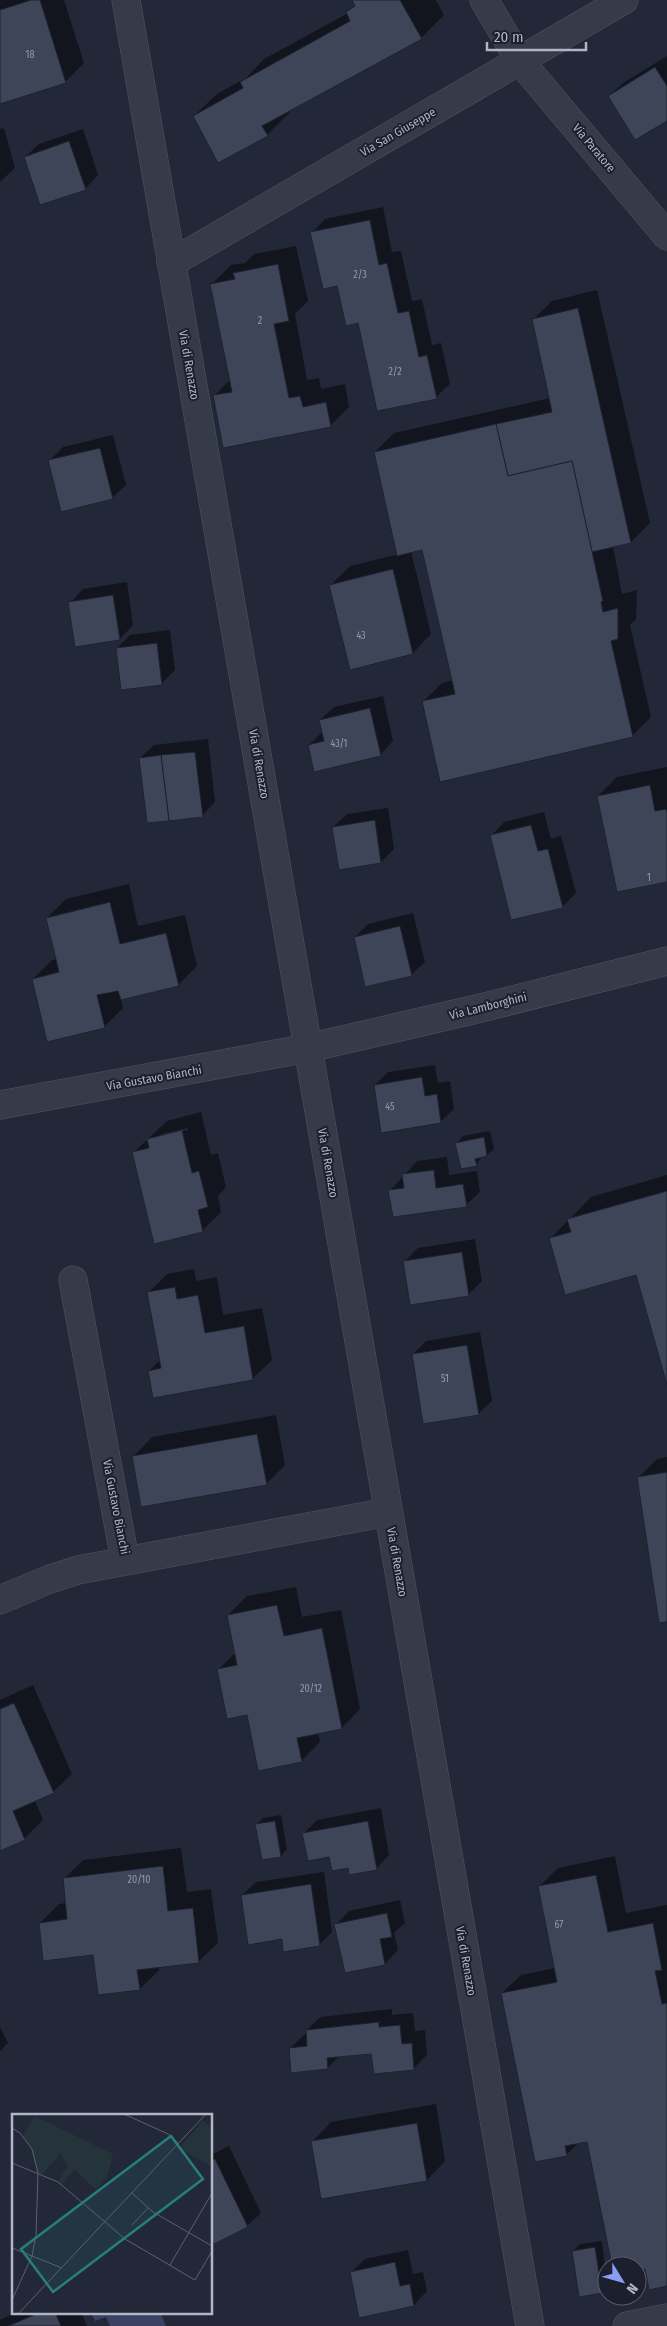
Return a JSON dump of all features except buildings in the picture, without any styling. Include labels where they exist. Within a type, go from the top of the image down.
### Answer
[{"type":"street","name":"Via di Renazzo","points":[[126,0],[530,2326]]},
{"type":"street","name":"Via Paratore","points":[[484,0],[520,61],[667,236]]},
{"type":"street","name":"Via San Giuseppe","points":[[171,263],[624,0]]},
{"type":"street","name":"Via Lamborghini","points":[[308,1048],[490,1006],[667,961]]},
{"type":"street","name":"Via Gustavo Bianchi","points":[[0,1105],[308,1048]]},
{"type":"street","name":"Via Gustavo Bianchi","points":[[73,1280],[126,1560],[388,1512]]},
{"type":"street","points":[[0,1600],[50,1579],[78,1570],[126,1560]]},
{"type":"street","points":[[627,2326],[667,2318]]},
{"type":"water","points":[[92,2314],[161,2314],[166,2326],[110,2326],[106,2317],[95,2321]]}]
